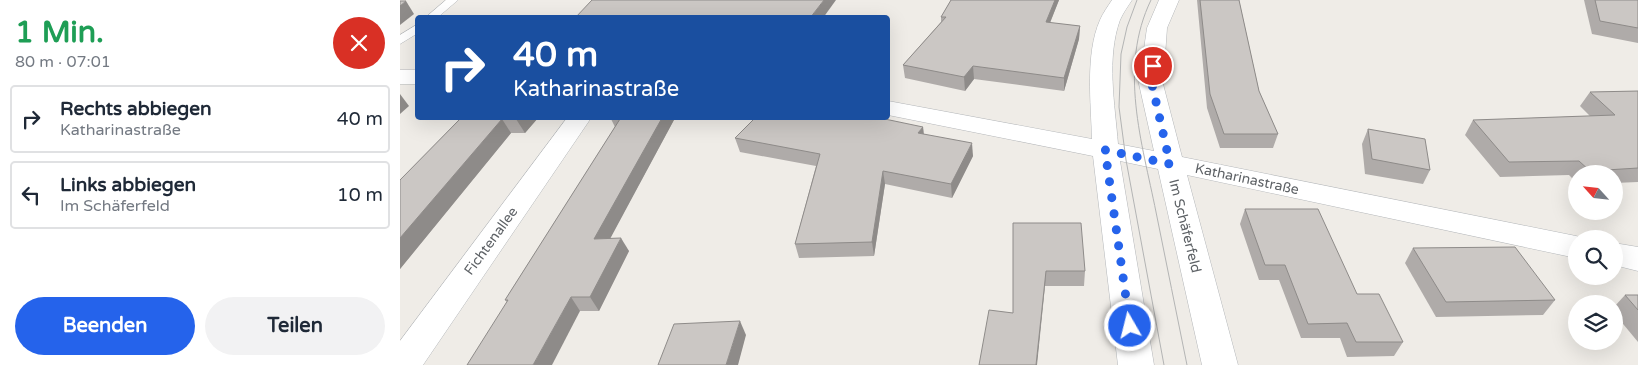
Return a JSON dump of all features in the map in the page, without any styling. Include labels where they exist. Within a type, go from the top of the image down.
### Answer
[{"type":"street","points":[[1122,0],[1110,20],[1104,48],[1102,76],[1105,150],[1136,365]]},
{"type":"street","name":"Im Schäferfeld","points":[[1169,0],[1157,28],[1152,84],[1220,365]]},
{"type":"street","points":[[400,77],[415,77]]},
{"type":"street","name":"Katharinastraße","points":[[890,108],[1568,244]]},
{"type":"street","name":"Fichtenallee","points":[[402,365],[578,120]]},
{"type":"street","points":[[1623,256],[1638,259]]},
{"type":"lane","points":[[434,15],[453,0]]},
{"type":"lane","points":[[400,41],[415,29]]},
{"type":"building","points":[[592,0],[824,0],[812,15],[578,15]]},
{"type":"building","points":[[951,0],[1055,0],[1046,22],[1080,26],[1064,78],[973,66],[964,77],[903,65],[946,17],[941,17]]},
{"type":"building","points":[[1200,0],[1239,0],[1259,91],[1278,134],[1224,134],[1210,94]]},
{"type":"building","points":[[1595,0],[1638,0],[1638,28],[1600,21]]},
{"type":"building","points":[[1638,91],[1638,168],[1623,169],[1623,165],[1583,165],[1579,161],[1509,162],[1473,120],[1615,115],[1590,92]]},
{"type":"building","points":[[459,120],[501,120],[400,238],[400,180]]},
{"type":"building","points":[[619,120],[661,120],[594,239],[621,238],[590,297],[571,297],[533,365],[467,365],[508,300],[505,300]]},
{"type":"building","points":[[753,120],[890,120],[923,127],[918,133],[972,143],[951,184],[883,171],[872,242],[795,244],[820,154],[735,138]]},
{"type":"building","points":[[1368,129],[1425,139],[1430,170],[1372,159]]},
{"type":"building","points":[[1245,209],[1318,209],[1357,294],[1379,294],[1403,342],[1356,342],[1347,323],[1308,324],[1285,265],[1265,265]]},
{"type":"building","points":[[1013,223],[1081,223],[1085,271],[1046,271],[1036,365],[979,365],[989,310],[1013,313]]},
{"type":"building","points":[[1515,247],[1555,300],[1446,302],[1413,248]]},
{"type":"building","points":[[1625,295],[1638,295],[1638,310]]},
{"type":"building","points":[[740,321],[726,365],[658,365],[674,324]]},
{"type":"tram line","points":[[1137,0],[1127,27],[1121,54],[1119,107],[1126,160],[1164,365]]},
{"type":"tram line","points":[[1151,0],[1141,26],[1136,52],[1134,79],[1136,105],[1145,159],[1187,365]]},
{"type":"route","points":[[1130,326],[1105,150],[1170,164],[1152,84],[1153,66]]}]
